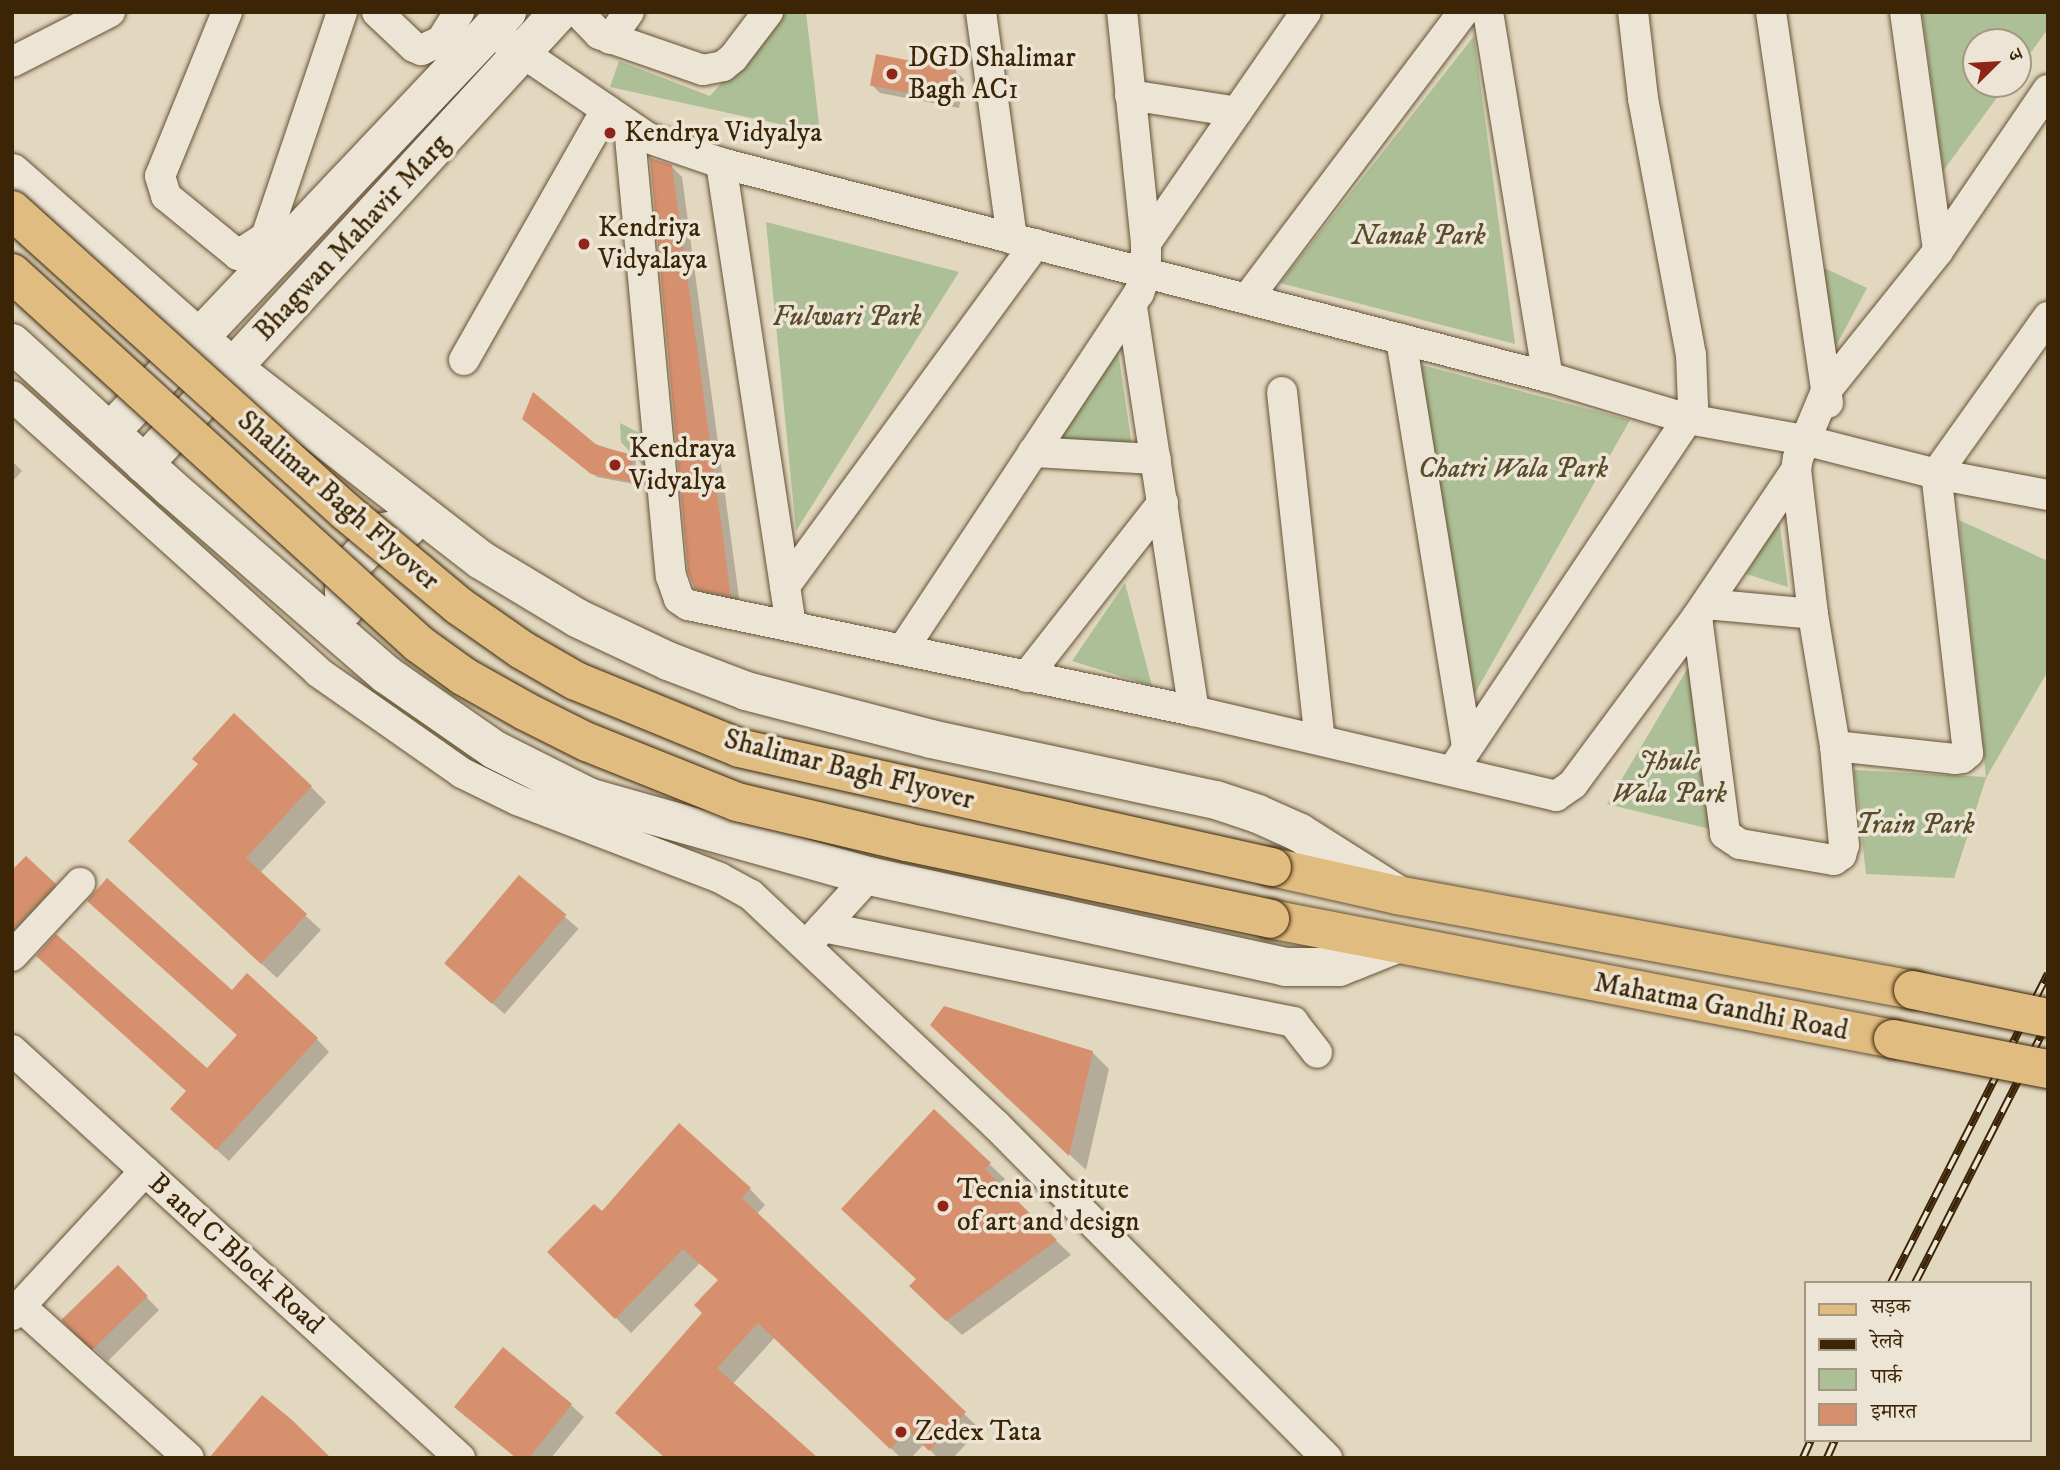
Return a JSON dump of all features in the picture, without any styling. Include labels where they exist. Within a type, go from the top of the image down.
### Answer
[{"type":"main road","name":"Shalimar Bagh Flyover","points":[[12,210],[345,512],[459,606],[522,650],[576,681],[739,748],[1397,895]]},
{"type":"main road","name":"Shalimar Bagh Flyover","points":[[12,273],[419,644],[463,676],[587,742],[737,802],[906,842],[1394,946]]},
{"type":"main road","name":"Mahatma Gandhi Road","points":[[1397,895],[2048,1018]]},
{"type":"main road","name":"Mahatma Gandhi Road","points":[[1394,946],[2048,1069]]},
{"type":"street","points":[[12,62],[110,12]]},
{"type":"street","points":[[227,12],[160,176],[166,196],[238,255],[267,237],[342,12]]},
{"type":"street","points":[[377,12],[414,47],[421,50],[486,18],[523,54],[648,138],[722,163],[1548,377],[1688,419],[1804,440],[1936,474],[2048,495]]},
{"type":"street","name":"Bhagwan Mahavir Marg","points":[[144,464],[559,12]]},
{"type":"street","points":[[578,12],[590,27],[610,39],[703,71],[714,70],[733,58],[768,12]]},
{"type":"street","points":[[610,39],[629,12]]},
{"type":"street","points":[[785,586],[1023,241],[981,12]]},
{"type":"street","points":[[1146,243],[1306,12]]},
{"type":"street","points":[[1247,299],[1463,12]]},
{"type":"street","points":[[1488,12],[1548,377]]},
{"type":"street","points":[[1459,759],[1688,419],[1693,406],[1691,355],[1643,98],[1633,12]]},
{"type":"street","points":[[1771,12],[1835,450]]},
{"type":"street","points":[[1905,12],[1938,251]]},
{"type":"street","name":"Bhagwan Mahavir Marg","points":[[110,432],[198,339],[486,18]]},
{"type":"street","points":[[903,649],[1132,307],[1146,273],[1146,243],[1130,95],[1128,18]]},
{"type":"street","points":[[618,118],[674,589],[679,599],[688,605],[1320,739],[1459,759],[1542,795],[1556,796],[1565,792],[1701,610],[1796,470],[1804,440],[1826,391],[1938,251],[2048,90]]},
{"type":"street","points":[[1130,95],[1237,112]]},
{"type":"street","points":[[464,360],[618,118]]},
{"type":"street","points":[[722,163],[791,625]]},
{"type":"street","points":[[12,173],[232,367],[481,560],[577,618],[681,666],[746,691],[931,739],[1226,804],[1300,833],[1397,895]]},
{"type":"street","points":[[1132,307],[1194,711]]},
{"type":"street","points":[[1835,746],[1954,759],[1962,758],[1968,753],[1936,474],[2048,317]]},
{"type":"street","points":[[1401,339],[1459,759]]},
{"type":"street","points":[[12,343],[144,464],[362,652],[449,742],[470,778],[517,800],[737,886],[771,911],[814,936],[996,1125],[1327,1458]]},
{"type":"street","points":[[1282,392],[1320,739]]},
{"type":"street","points":[[12,396],[318,673],[449,742],[495,750],[591,798],[869,876],[1285,967],[1339,967],[1394,946]]},
{"type":"street","points":[[1033,452],[1156,459]]},
{"type":"street","points":[[1701,610],[1724,834],[1730,839],[1833,860],[1841,855],[1844,845],[1835,746],[1813,614],[1796,470]]},
{"type":"street","points":[[1026,677],[1163,502]]},
{"type":"street","points":[[362,652],[345,617],[344,591],[350,567],[383,532],[407,528],[440,528]]},
{"type":"street","points":[[1701,610],[1813,614]]},
{"type":"street","points":[[814,936],[869,876]]},
{"type":"street","points":[[12,956],[80,883]]},
{"type":"street","points":[[814,936],[1293,1022],[1317,1053]]},
{"type":"street","name":"B and C Block Road","points":[[12,1050],[460,1458]]},
{"type":"street","points":[[145,1171],[16,1310],[189,1458]]},
{"type":"green space","points":[[784,12],[806,12],[820,133],[610,87],[619,61],[710,96]]},
{"type":"green space","points":[[1922,12],[2048,12],[2048,29],[2032,51],[2032,28],[1962,28],[1962,98],[1997,98],[1943,171]]},
{"type":"green space","name":"Nanak Park","points":[[1474,36],[1515,344],[1280,283]]},
{"type":"green space","name":"Fulwari Park","points":[[766,222],[959,272],[796,531]]},
{"type":"green space","points":[[1820,266],[1867,288],[1835,348]]},
{"type":"green space","points":[[1117,344],[1133,453],[1060,438]]},
{"type":"green space","name":"Chatri Wala Park","points":[[1418,364],[1630,420],[1470,702]]},
{"type":"green space","points":[[620,423],[645,436],[649,472],[621,442]]},
{"type":"green space","points":[[1779,519],[1788,587],[1746,574]]},
{"type":"green space","name":"Train Park","points":[[1959,520],[2048,561],[2048,671],[1986,778],[1954,878],[1866,874],[1854,770],[1986,777]]},
{"type":"green space","points":[[1125,583],[1152,686],[1072,661]]},
{"type":"green space","name":"Jhule Wala Park","points":[[1695,656],[1714,830],[1607,804]]},
{"type":"building","points":[[876,54],[956,70],[950,101],[870,85]]},
{"type":"building","points":[[650,158],[672,165],[731,596],[695,589],[688,572]]},
{"type":"building","points":[[533,392],[598,446],[633,455],[631,482],[591,474],[522,419]]},
{"type":"building","points":[[234,713],[312,786],[246,858],[307,914],[261,964],[128,841],[198,764],[192,759]]},
{"type":"building","points":[[26,856],[56,884],[12,930],[12,870]]},
{"type":"building","points":[[519,875],[566,915],[492,1004],[444,964]]},
{"type":"building","points":[[107,878],[232,990],[247,973],[318,1038],[216,1150],[170,1109],[186,1091],[36,956],[56,934],[207,1068],[237,1035],[87,901]]},
{"type":"building","points":[[944,1006],[1093,1051],[1069,1156],[930,1025]]},
{"type":"building","points":[[934,1109],[991,1163],[985,1169],[1057,1240],[946,1321],[909,1286],[916,1279],[841,1209]]},
{"type":"building","points":[[679,1123],[751,1188],[742,1198],[966,1412],[929,1451],[908,1430],[890,1449],[758,1323],[717,1368],[818,1458],[665,1458],[615,1413],[702,1313],[694,1305],[718,1280],[683,1249],[615,1319],[547,1252],[594,1204],[602,1211]]},
{"type":"building","points":[[118,1265],[148,1296],[91,1351],[61,1320]]},
{"type":"building","points":[[503,1347],[572,1404],[529,1458],[516,1458],[454,1407]]},
{"type":"building","points":[[262,1395],[292,1420],[331,1458],[209,1458]]},
{"type":"railway","points":[[1892,1281],[2048,974]]},
{"type":"railway","points":[[1916,1281],[2048,1022]]},
{"type":"railway","points":[[1803,1458],[1810,1442]]},
{"type":"railway","points":[[1827,1458],[1834,1442]]},
{"type":"place","name":"DGD Shalimar Bagh AC1","points":[[892,74]]},
{"type":"place","name":"Kendrya Vidyalya","points":[[610,133]]},
{"type":"place","name":"Kendriya Vidyalaya","points":[[584,244]]},
{"type":"place","name":"Kendraya Vidyalya","points":[[615,465]]},
{"type":"place","name":"Tecnia institute of art and design","points":[[943,1206]]},
{"type":"place","name":"Zedex Tata","points":[[901,1432]]}]
